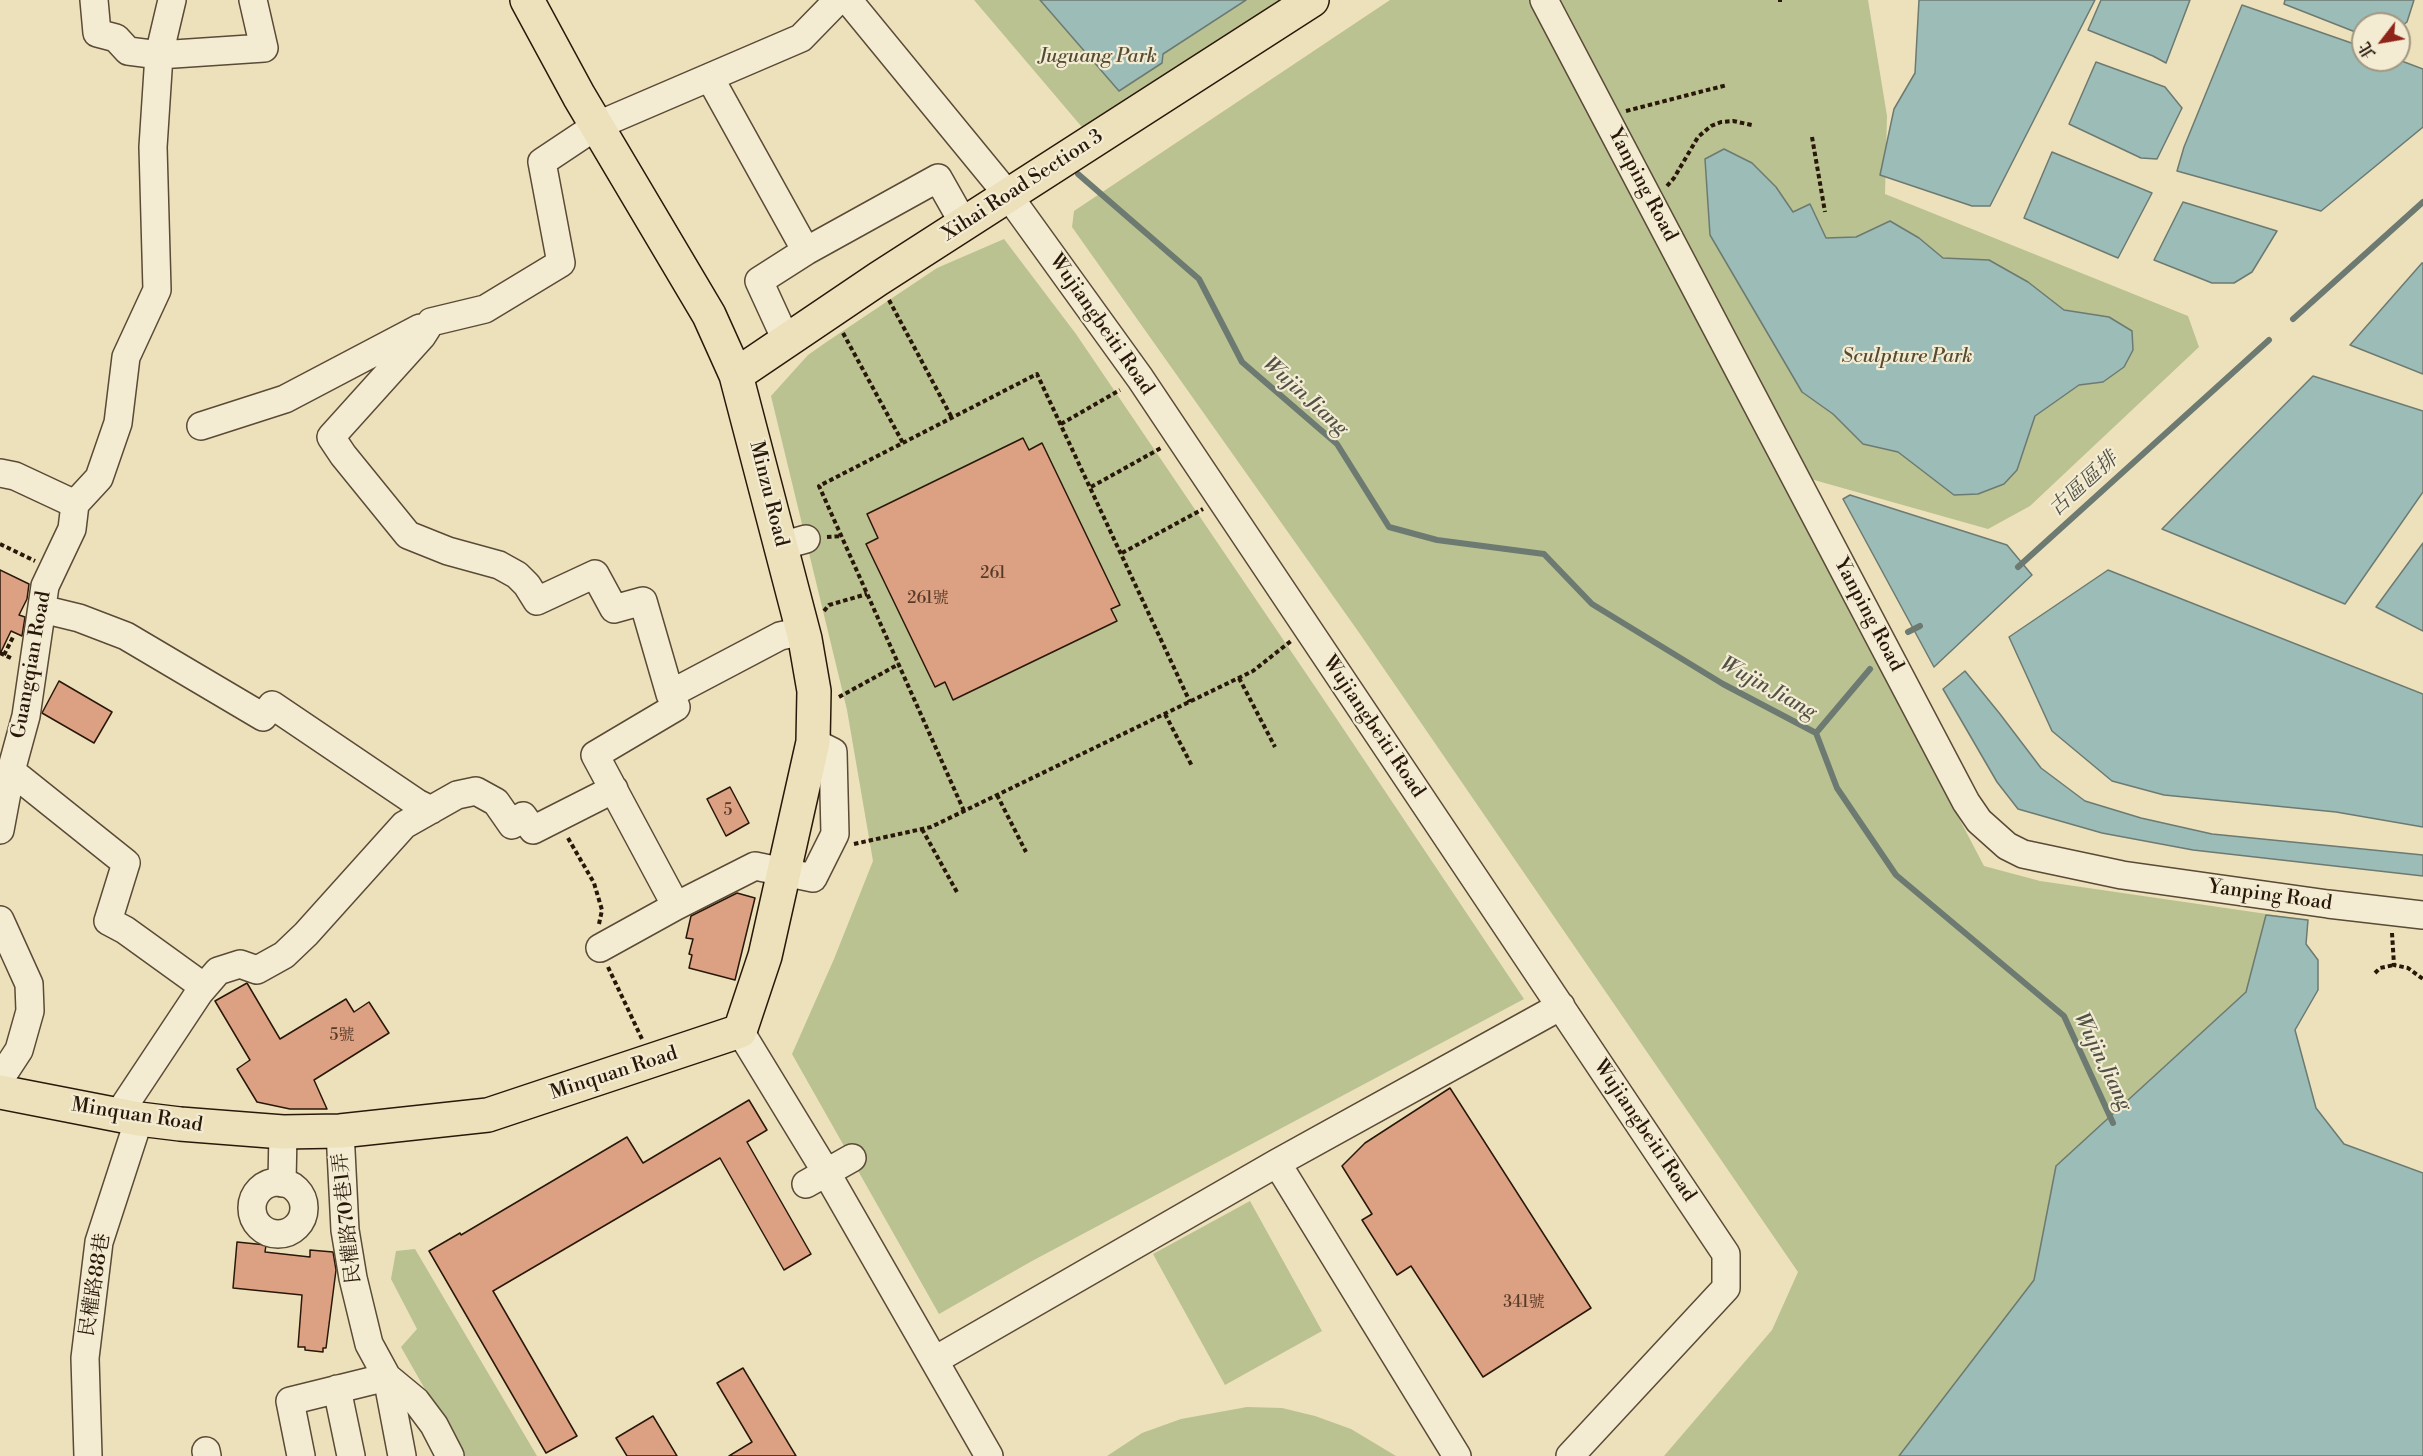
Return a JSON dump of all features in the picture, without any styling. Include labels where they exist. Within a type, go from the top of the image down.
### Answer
[{"type":"main road","name":"Minzu Road","points":[[527,0],[596,126],[709,315],[736,375],[793,543],[803,631],[814,691],[813,742],[765,956],[740,1031]]},
{"type":"main road","name":"Xihai Road Section 3","points":[[736,375],[878,279],[1312,0]]},
{"type":"main road","name":"Minquan Road","points":[[0,1092],[129,1117],[283,1132],[340,1131],[488,1115],[740,1031]]},
{"type":"street","points":[[94,0],[97,33],[116,38],[128,51],[159,55],[264,48],[253,0]]},
{"type":"street","points":[[0,473],[15,476],[75,504],[99,478],[118,423],[126,357],[157,290],[153,147],[159,55],[172,0]]},
{"type":"street","points":[[201,426],[285,399],[431,322],[485,309],[561,263],[542,162],[596,126],[801,38],[838,0]]},
{"type":"street","name":"Wujiangbeiti Road","points":[[848,0],[1008,195],[1140,378],[1726,1254],[1726,1288],[1570,1456]]},
{"type":"street","name":"Yanping Road","points":[[1544,0],[1966,802],[1979,821],[1992,834],[2023,854],[2122,875],[2423,915]]},
{"type":"street","points":[[710,78],[806,251]]},
{"type":"street","points":[[787,342],[759,281],[806,251],[938,178],[964,224]]},
{"type":"street","points":[[431,322],[422,336],[331,437],[408,535],[448,550],[500,565],[517,575],[527,585],[537,601],[595,574],[614,609],[643,601],[670,694],[676,707],[595,755],[676,906]]},
{"type":"street","name":"Guangqian Road","points":[[0,830],[11,771],[26,716],[45,586],[72,529],[75,504]]},
{"type":"street","points":[[42,609],[79,618],[126,636],[263,717],[272,705],[432,810]]},
{"type":"street","points":[[670,694],[780,636],[803,631]]},
{"type":"street","points":[[600,948],[676,906],[755,867],[813,878],[835,834],[833,752],[813,742]]},
{"type":"street","points":[[11,771],[126,863],[108,921],[125,930],[204,987]]},
{"type":"street","name":"民權路88巷","points":[[88,1456],[85,1358],[99,1242],[129,1117],[204,987],[218,971],[240,964],[257,970],[284,955],[306,934],[404,825],[458,795],[476,791],[496,802],[512,825],[523,816],[533,830],[614,789]]},
{"type":"street","points":[[0,1079],[20,1050],[30,1011],[29,984],[3,933]]},
{"type":"street","points":[[935,1360],[1277,1163],[1561,1006]]},
{"type":"street","points":[[740,1031],[816,1178],[935,1360],[989,1456]]},
{"type":"street","name":"民權路70巷1弄","points":[[340,1131],[345,1230],[353,1278],[369,1344],[387,1377],[416,1401],[434,1425],[450,1456]]},
{"type":"street","points":[[282,1183],[283,1132]]},
{"type":"street","points":[[816,1178],[852,1158]]},
{"type":"street","points":[[1277,1163],[1457,1456]]},
{"type":"street","points":[[301,1456],[290,1401],[387,1377],[402,1456]]},
{"type":"street","points":[[337,1389],[351,1456]]},
{"type":"path","points":[[1605,116],[1727,85]]},
{"type":"path","points":[[1652,203],[1674,178],[1698,137],[1711,126],[1733,121],[1752,125]]},
{"type":"path","points":[[1812,137],[1825,212]]},
{"type":"path","points":[[878,279],[952,418]]},
{"type":"path","points":[[831,311],[903,443]]},
{"type":"path","points":[[964,811],[819,486],[1037,374],[1190,702]]},
{"type":"path","points":[[1061,424],[1140,378]]},
{"type":"path","points":[[1091,487],[1179,438]]},
{"type":"path","points":[[1122,553],[1221,500]]},
{"type":"path","points":[[0,544],[53,569]]},
{"type":"path","points":[[803,631],[818,619],[829,605],[867,594]]},
{"type":"path","points":[[827,850],[922,829],[964,811],[1253,671],[1306,629]]},
{"type":"path","points":[[831,702],[899,664]]},
{"type":"path","points":[[1239,678],[1275,747]]},
{"type":"path","points":[[1166,714],[1192,766]]},
{"type":"path","points":[[997,795],[1026,852]]},
{"type":"path","points":[[922,829],[958,894]]},
{"type":"path","points":[[2392,912],[2394,965]]},
{"type":"path","points":[[2375,973],[2380,968],[2394,965],[2408,968],[2422,976]]},
{"type":"green space","name":"Juguang Park","points":[[974,0],[1291,0],[1087,133]]},
{"type":"green space","points":[[1390,0],[1530,0],[1984,866],[2040,881],[2308,920],[2306,944],[2318,960],[2318,990],[2295,1030],[2316,1108],[2344,1144],[2423,1173],[2423,1456],[1664,1456],[1772,1330],[1798,1272],[1360,634],[1072,227],[1074,211]]},
{"type":"green space","name":"Sculpture Park","points":[[1561,0],[1868,0],[1887,116],[1885,194],[2188,316],[2199,347],[2030,506],[1988,529],[1807,478]]},
{"type":"green space","points":[[1004,239],[1076,334],[1524,999],[1032,1261],[939,1314],[792,1054],[834,959],[873,861],[847,710],[771,396],[808,355],[825,343],[937,268]]},
{"type":"green space","points":[[1250,1201],[1322,1331],[1225,1385],[1153,1254]]},
{"type":"green space","points":[[415,1249],[537,1456],[463,1456],[401,1347],[417,1329],[391,1279],[396,1251]]},
{"type":"green space","points":[[1247,1407],[1282,1408],[1315,1416],[1351,1429],[1396,1456],[1107,1456],[1142,1433],[1181,1419]]},
{"type":"water","points":[[1040,0],[1246,0],[1163,54],[1162,63],[1119,91]]},
{"type":"water","points":[[1919,0],[2095,0],[1990,206],[1972,206],[1880,175],[1894,109],[1915,73]]},
{"type":"water","points":[[2101,0],[2190,0],[2166,63],[2088,30]]},
{"type":"water","points":[[2285,0],[2414,0],[2410,12],[2351,12],[2351,30],[2284,4]]},
{"type":"water","points":[[2242,5],[2351,43],[2351,72],[2411,72],[2411,64],[2423,69],[2423,127],[2321,211],[2177,171],[2184,147]]},
{"type":"water","points":[[2096,62],[2165,87],[2182,108],[2157,159],[2141,158],[2069,124]]},
{"type":"water","points":[[1724,149],[1752,163],[1776,187],[1793,212],[1810,204],[1826,238],[1856,237],[1890,221],[1919,238],[1943,258],[1989,260],[2028,282],[2064,310],[2109,317],[2132,331],[2133,350],[2124,367],[2103,382],[2079,385],[2035,416],[2017,470],[2004,484],[1978,494],[1954,495],[1898,452],[1863,444],[1833,414],[1802,392],[1710,235],[1705,159]]},
{"type":"water","points":[[2052,152],[2152,193],[2118,258],[2024,218]]},
{"type":"water","points":[[2183,202],[2277,231],[2252,272],[2234,283],[2212,283],[2154,260]]},
{"type":"water","points":[[2423,263],[2423,374],[2350,345]]},
{"type":"water","points":[[2313,376],[2423,411],[2423,492],[2345,604],[2162,529]]},
{"type":"water","points":[[1850,495],[2007,545],[2032,575],[1934,667],[1843,499]]},
{"type":"water","points":[[2423,543],[2423,631],[2376,607]]},
{"type":"water","points":[[2108,570],[2423,694],[2423,827],[2336,812],[2164,795],[2112,781],[2052,731],[2009,637]]},
{"type":"water","points":[[1965,671],[2041,768],[2085,801],[2141,818],[2212,834],[2423,855],[2423,876],[2193,850],[2102,833],[2018,809],[1997,782],[1943,689]]},
{"type":"water","points":[[2266,915],[2308,920],[2306,944],[2318,960],[2318,990],[2295,1030],[2316,1108],[2344,1144],[2423,1173],[2423,1456],[1899,1456],[2034,1280],[2056,1166],[2246,992]]},
{"type":"building","points":[[1023,438],[1029,450],[1042,443],[1120,605],[1111,609],[1117,621],[953,700],[945,682],[935,687],[866,544],[878,538],[867,514]]},
{"type":"building","points":[[0,570],[29,584],[27,599],[19,615],[25,617],[22,636],[11,631],[0,654]]},
{"type":"building","points":[[59,681],[112,712],[94,743],[42,713]]},
{"type":"building","points":[[730,787],[749,823],[726,836],[707,799]]},
{"type":"building","points":[[737,893],[755,898],[735,980],[689,968],[692,955],[689,954],[693,939],[686,938],[691,916]]},
{"type":"building","points":[[247,983],[280,1039],[346,999],[354,1012],[369,1002],[389,1033],[314,1080],[327,1109],[290,1109],[257,1102],[237,1069],[250,1060],[215,1001]]},
{"type":"building","points":[[1450,1088],[1591,1308],[1483,1377],[1411,1266],[1397,1275],[1362,1220],[1372,1214],[1342,1166],[1365,1143]]},
{"type":"building","points":[[749,1100],[767,1130],[747,1142],[811,1254],[784,1270],[720,1158],[493,1291],[577,1436],[546,1453],[429,1251],[460,1233],[461,1235],[627,1137],[643,1163]]},
{"type":"building","points":[[237,1242],[266,1245],[265,1252],[310,1257],[310,1250],[333,1252],[336,1270],[326,1348],[323,1348],[323,1352],[298,1347],[302,1295],[233,1288]]},
{"type":"building","points":[[743,1368],[796,1456],[729,1456],[752,1442],[717,1383]]},
{"type":"building","points":[[653,1416],[677,1456],[627,1456],[616,1438]]},
{"type":"waterway","name":"Wujin Jiang","points":[[1078,174],[1199,279],[1242,362],[1337,444],[1389,527],[1437,540],[1544,554],[1592,604],[1723,684],[1816,733],[1837,788],[1896,875],[2064,1016],[2113,1123]]},
{"type":"waterway","name":"古區區排","points":[[2293,319],[2423,202]]},
{"type":"waterway","name":"古區區排","points":[[2018,567],[2269,340]]},
{"type":"waterway","name":"古區區排","points":[[1908,632],[1920,626]]},
{"type":"waterway","name":"古區區排","points":[[1816,733],[1870,669]]}]
